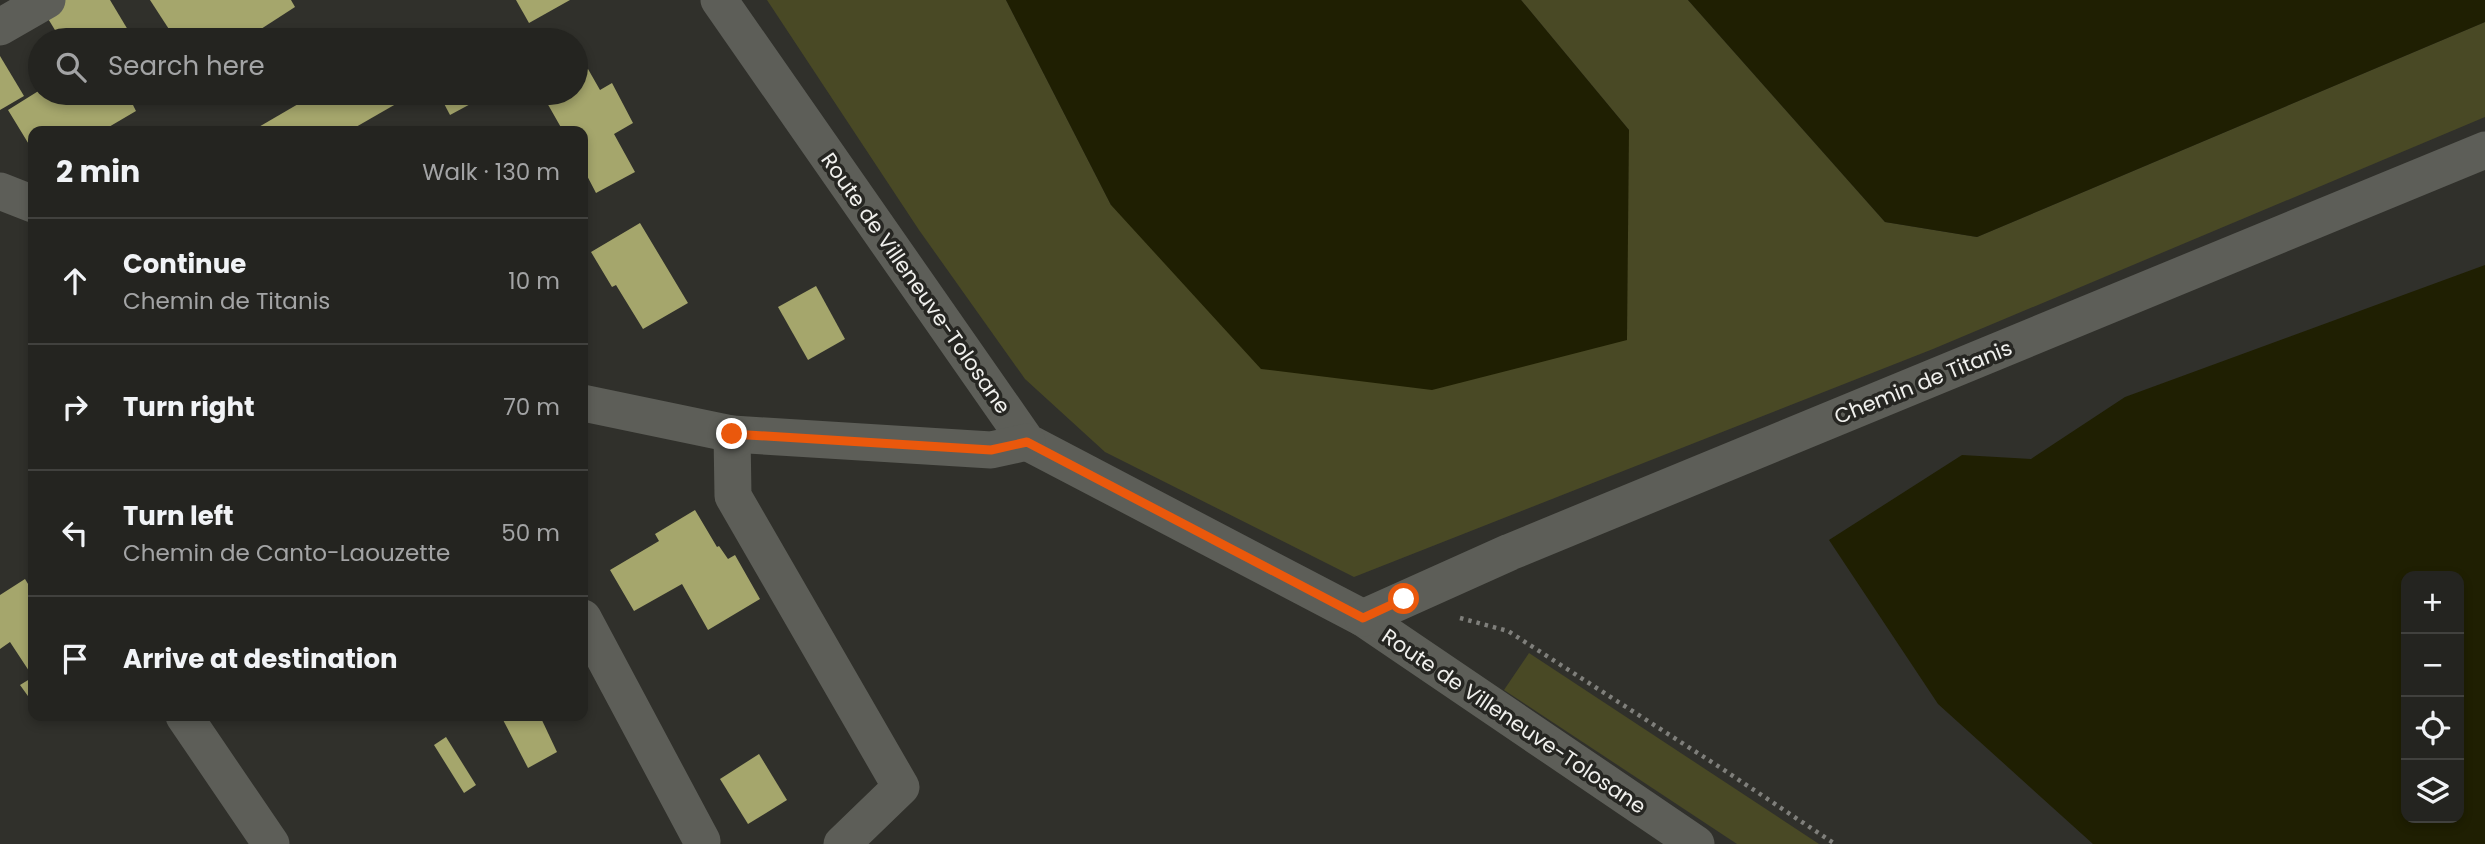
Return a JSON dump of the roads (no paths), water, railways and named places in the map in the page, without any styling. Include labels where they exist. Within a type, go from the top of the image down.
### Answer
[{"type":"street","points":[[0,27],[47,0]]},
{"type":"street","name":"Route de Villeneuve-Tolosane","points":[[719,0],[1027,442],[1363,618],[1696,844]]},
{"type":"street","name":"Chemin de Titanis","points":[[1363,618],[1510,552],[2485,150]]},
{"type":"street","points":[[0,191],[28,202]]},
{"type":"street","points":[[588,404],[732,434],[991,450],[1027,442]]},
{"type":"street","points":[[732,434],[733,496],[901,786],[842,844]]},
{"type":"street","points":[[588,627],[702,841],[701,844]]},
{"type":"street","points":[[187,721],[271,844]]}]
